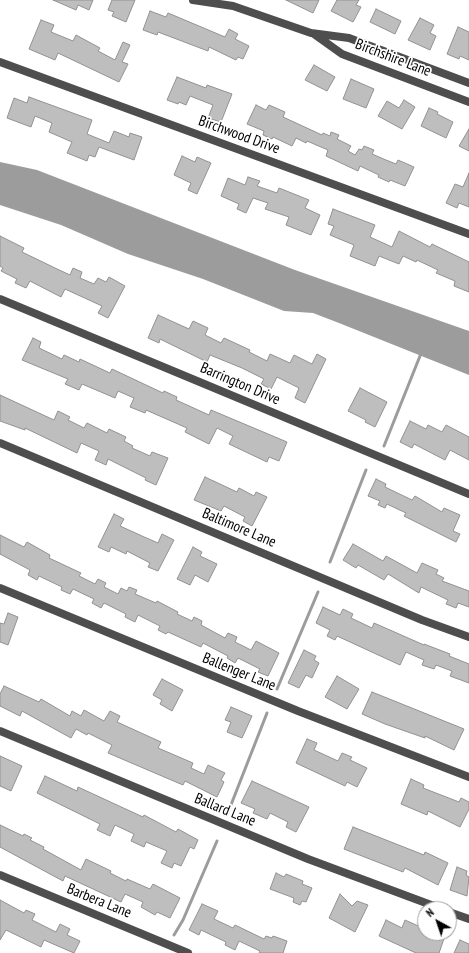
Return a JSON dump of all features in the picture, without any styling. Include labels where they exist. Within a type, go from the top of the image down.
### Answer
[{"type":"street","name":"Birchshire Lane","points":[[193,0],[233,6],[311,33],[349,38],[469,83]]},
{"type":"street","name":"Birchshire Lane","points":[[224,0],[233,6]]},
{"type":"street","name":"Birchshire Lane","points":[[311,33],[342,54],[469,102]]},
{"type":"street","name":"Birchwood Drive","points":[[0,62],[469,234]]},
{"type":"street","name":"Barrington Drive","points":[[0,299],[469,494]]},
{"type":"street","name":"Baltimore Lane","points":[[0,443],[422,620],[469,637]]},
{"type":"street","name":"Ballenger Lane","points":[[0,588],[298,712],[469,777]]},
{"type":"street","name":"Ballard Lane","points":[[0,731],[308,859],[421,901]]},
{"type":"street","name":"Barbera Lane","points":[[0,875],[188,953]]},
{"type":"street","points":[[457,915],[469,919]]},
{"type":"shaded area","points":[[0,162],[37,170],[295,270],[469,331],[469,375],[313,313],[284,311],[203,279],[128,254],[61,225],[0,205]]},
{"type":"building","points":[[53,0],[93,0],[89,10],[78,5],[76,10]]},
{"type":"building","points":[[112,0],[135,0],[126,22],[112,16],[114,12],[108,10]]},
{"type":"building","points":[[286,0],[319,0],[313,13]]},
{"type":"building","points":[[337,0],[359,0],[356,5],[361,7],[353,22],[331,11]]},
{"type":"building","points":[[376,9],[401,21],[395,34],[370,22]]},
{"type":"building","points":[[150,11],[166,17],[168,13],[225,37],[229,29],[238,34],[235,39],[249,46],[243,59],[238,57],[236,60],[209,47],[208,51],[158,32],[157,35],[143,30]]},
{"type":"building","points":[[420,18],[434,25],[430,33],[436,36],[430,50],[408,40]]},
{"type":"building","points":[[41,20],[54,25],[51,32],[73,41],[76,35],[100,48],[98,51],[115,60],[123,42],[130,45],[122,62],[128,64],[119,82],[58,53],[55,60],[29,49]]},
{"type":"building","points":[[458,27],[469,32],[469,60],[460,56],[459,59],[447,54]]},
{"type":"building","points":[[314,65],[335,77],[327,91],[305,80]]},
{"type":"building","points":[[177,77],[206,88],[207,85],[232,94],[221,122],[208,118],[213,105],[190,96],[186,105],[167,100]]},
{"type":"building","points":[[351,79],[374,89],[366,108],[343,99]]},
{"type":"building","points":[[29,97],[92,120],[87,134],[109,143],[114,131],[129,137],[130,133],[142,137],[134,160],[99,147],[95,157],[89,155],[87,161],[67,153],[72,142],[49,132],[52,123],[35,116],[31,127],[7,118],[14,98],[27,103]]},
{"type":"building","points":[[404,100],[415,107],[402,129],[378,116],[387,101],[399,108]]},
{"type":"building","points":[[256,105],[266,110],[269,105],[285,112],[283,117],[322,135],[323,133],[330,136],[331,132],[339,135],[337,139],[351,146],[348,151],[355,155],[359,149],[362,150],[364,146],[374,150],[372,154],[386,160],[396,164],[398,160],[414,167],[405,186],[390,180],[389,182],[378,177],[379,175],[360,166],[358,171],[326,156],[328,150],[307,141],[306,143],[296,138],[292,146],[273,137],[272,139],[263,135],[264,131],[247,124]]},
{"type":"building","points":[[429,108],[453,122],[446,138],[421,126]]},
{"type":"building","points":[[469,129],[469,151],[459,146]]},
{"type":"building","points":[[182,156],[195,162],[197,157],[211,163],[197,194],[188,190],[191,183],[174,175]]},
{"type":"building","points":[[469,173],[469,207],[459,203],[457,208],[446,203],[455,184],[463,187]]},
{"type":"building","points":[[248,177],[260,181],[257,186],[277,193],[279,188],[309,200],[305,208],[320,215],[311,235],[286,225],[289,217],[265,209],[268,203],[253,198],[246,213],[237,209],[239,204],[221,196],[228,178],[245,185]]},
{"type":"building","points":[[333,209],[375,225],[370,237],[392,247],[399,231],[430,247],[432,244],[469,262],[469,292],[454,286],[455,281],[436,273],[438,270],[417,260],[416,262],[403,256],[399,264],[379,256],[375,266],[350,256],[354,245],[330,235],[334,226],[328,224]]},
{"type":"building","points":[[0,236],[24,248],[22,252],[70,275],[73,268],[82,272],[80,278],[94,284],[98,278],[106,282],[109,277],[125,286],[108,318],[98,313],[102,306],[65,289],[61,297],[30,281],[26,288],[15,283],[17,279],[1,271],[3,268],[0,266]]},
{"type":"building","points":[[158,315],[189,329],[193,321],[208,328],[205,335],[221,343],[224,338],[250,350],[249,352],[267,361],[270,354],[290,363],[294,355],[312,364],[317,354],[326,359],[305,403],[295,398],[299,388],[277,377],[271,389],[261,384],[264,379],[242,368],[210,355],[207,362],[160,339],[159,343],[148,338]]},
{"type":"building","points":[[33,338],[41,342],[39,348],[62,359],[64,355],[79,362],[80,359],[110,373],[112,369],[163,393],[164,391],[177,397],[176,400],[209,415],[211,410],[287,442],[279,461],[269,457],[267,462],[229,444],[233,436],[217,428],[209,444],[185,432],[187,428],[146,410],[145,413],[130,407],[134,398],[118,391],[115,398],[82,384],[79,390],[65,384],[68,379],[22,360]]},
{"type":"building","points":[[360,388],[387,402],[375,427],[365,422],[366,420],[348,411]]},
{"type":"building","points":[[0,395],[54,420],[58,411],[70,417],[68,420],[84,428],[87,423],[107,433],[109,429],[126,437],[124,441],[133,446],[132,448],[150,456],[152,452],[168,458],[156,485],[145,480],[146,478],[108,459],[106,465],[95,460],[99,451],[81,443],[77,453],[25,428],[25,430],[0,421]]},
{"type":"building","points":[[410,421],[426,429],[428,425],[442,432],[446,425],[469,437],[469,460],[450,450],[445,460],[414,444],[412,448],[400,442]]},
{"type":"building","points":[[205,477],[237,492],[239,488],[254,496],[256,492],[267,497],[252,526],[243,521],[245,517],[224,506],[221,511],[194,500]]},
{"type":"building","points":[[376,479],[386,484],[385,487],[412,500],[415,496],[442,512],[444,508],[460,515],[453,531],[460,534],[456,542],[404,516],[406,513],[387,504],[385,508],[378,505],[380,501],[368,496]]},
{"type":"building","points":[[114,514],[124,519],[120,526],[158,543],[162,534],[174,540],[158,571],[148,567],[150,563],[127,551],[126,554],[111,547],[109,552],[98,547]]},
{"type":"building","points":[[0,535],[24,547],[27,542],[50,555],[49,558],[81,573],[79,576],[95,584],[98,579],[106,583],[104,587],[118,594],[121,588],[127,591],[129,587],[137,590],[135,594],[156,603],[157,601],[178,612],[177,614],[192,621],[194,617],[202,621],[201,625],[225,638],[228,633],[237,637],[235,642],[251,650],[256,641],[279,653],[268,676],[258,672],[260,669],[238,658],[235,663],[227,658],[228,656],[203,643],[201,647],[168,632],[166,634],[158,630],[160,626],[138,615],[135,622],[125,617],[126,614],[104,603],[101,608],[92,603],[94,599],[73,589],[70,594],[61,590],[62,587],[39,576],[37,580],[28,575],[30,570],[0,554]]},
{"type":"building","points":[[353,544],[383,561],[386,556],[417,573],[422,563],[438,570],[436,574],[444,578],[442,581],[469,591],[469,607],[458,603],[456,608],[446,604],[448,600],[421,587],[419,593],[388,574],[384,580],[358,565],[356,568],[343,560]]},
{"type":"building","points":[[193,547],[202,552],[200,556],[217,564],[208,582],[195,575],[190,585],[177,579]]},
{"type":"building","points":[[323,607],[340,615],[343,609],[353,614],[351,618],[372,628],[374,623],[424,645],[450,654],[449,656],[469,664],[469,683],[450,676],[452,671],[436,665],[434,669],[422,665],[424,660],[406,652],[400,665],[337,636],[335,640],[327,636],[330,630],[316,623]]},
{"type":"building","points":[[8,613],[18,617],[8,645],[0,642],[0,623],[4,624]]},
{"type":"building","points":[[304,650],[316,656],[314,660],[319,663],[312,678],[306,675],[299,688],[288,683]]},
{"type":"building","points":[[337,676],[359,689],[347,709],[325,697]]},
{"type":"building","points":[[162,679],[183,690],[172,711],[160,704],[162,700],[153,695]]},
{"type":"building","points":[[4,686],[39,702],[41,699],[70,716],[72,711],[81,716],[84,710],[104,721],[110,711],[120,716],[117,722],[161,742],[158,748],[193,763],[191,768],[204,774],[208,765],[225,773],[221,780],[224,782],[217,797],[185,781],[183,785],[108,753],[112,745],[88,733],[87,735],[76,729],[71,738],[22,711],[20,716],[0,706],[0,694]]},
{"type":"building","points":[[372,692],[464,729],[454,750],[425,736],[425,738],[362,714]]},
{"type":"building","points":[[231,707],[252,716],[242,738],[227,732],[231,722],[225,720]]},
{"type":"building","points":[[307,739],[317,743],[314,750],[338,761],[342,753],[352,757],[350,760],[367,768],[357,787],[347,782],[345,786],[296,763]]},
{"type":"building","points":[[0,756],[22,766],[11,791],[0,786]]},
{"type":"building","points":[[45,776],[77,791],[78,787],[143,817],[144,815],[176,832],[178,829],[198,840],[194,849],[190,847],[181,866],[174,863],[172,868],[161,863],[167,851],[146,842],[144,847],[131,841],[134,834],[115,825],[110,836],[97,830],[100,824],[37,793]]},
{"type":"building","points":[[411,779],[424,785],[423,788],[459,802],[461,798],[469,802],[469,809],[460,827],[428,811],[427,815],[401,804]]},
{"type":"building","points":[[252,781],[309,807],[296,832],[286,827],[288,822],[270,813],[267,819],[253,813],[255,809],[241,803]]},
{"type":"building","points":[[0,825],[23,836],[24,834],[32,838],[30,840],[44,847],[43,849],[81,870],[86,859],[111,871],[110,873],[126,881],[127,879],[150,889],[153,884],[180,898],[170,918],[157,912],[155,915],[141,907],[143,902],[125,894],[121,902],[65,876],[63,881],[0,847]]},
{"type":"building","points":[[353,827],[424,855],[425,852],[448,863],[438,885],[405,868],[403,872],[344,849]]},
{"type":"building","points":[[457,867],[467,871],[466,875],[469,877],[467,896],[450,890]]},
{"type":"building","points":[[276,873],[284,877],[286,874],[303,881],[302,884],[312,888],[306,902],[302,901],[300,905],[293,902],[294,898],[270,889]]},
{"type":"building","points":[[340,894],[352,906],[357,901],[368,905],[355,932],[329,918]]},
{"type":"building","points":[[0,900],[24,913],[26,910],[35,914],[32,920],[56,932],[60,924],[70,929],[67,935],[80,941],[74,953],[44,940],[41,947],[6,930],[0,940]]},
{"type":"building","points":[[202,904],[218,911],[214,919],[233,928],[235,925],[264,939],[266,936],[272,938],[273,936],[287,941],[283,953],[259,953],[260,951],[239,941],[235,950],[225,945],[226,942],[201,930],[199,935],[189,930]]},
{"type":"building","points":[[386,920],[402,928],[405,920],[417,925],[417,941],[443,941],[439,953],[416,953],[379,936]]},
{"type":"building","points":[[460,940],[469,944],[469,953],[454,953]]},
{"type":"waterway","points":[[384,446],[420,356]]},
{"type":"waterway","points":[[330,562],[366,470]]},
{"type":"waterway","points":[[277,689],[318,592]]},
{"type":"waterway","points":[[227,815],[267,713]]},
{"type":"waterway","points":[[174,935],[183,920],[217,841]]}]
